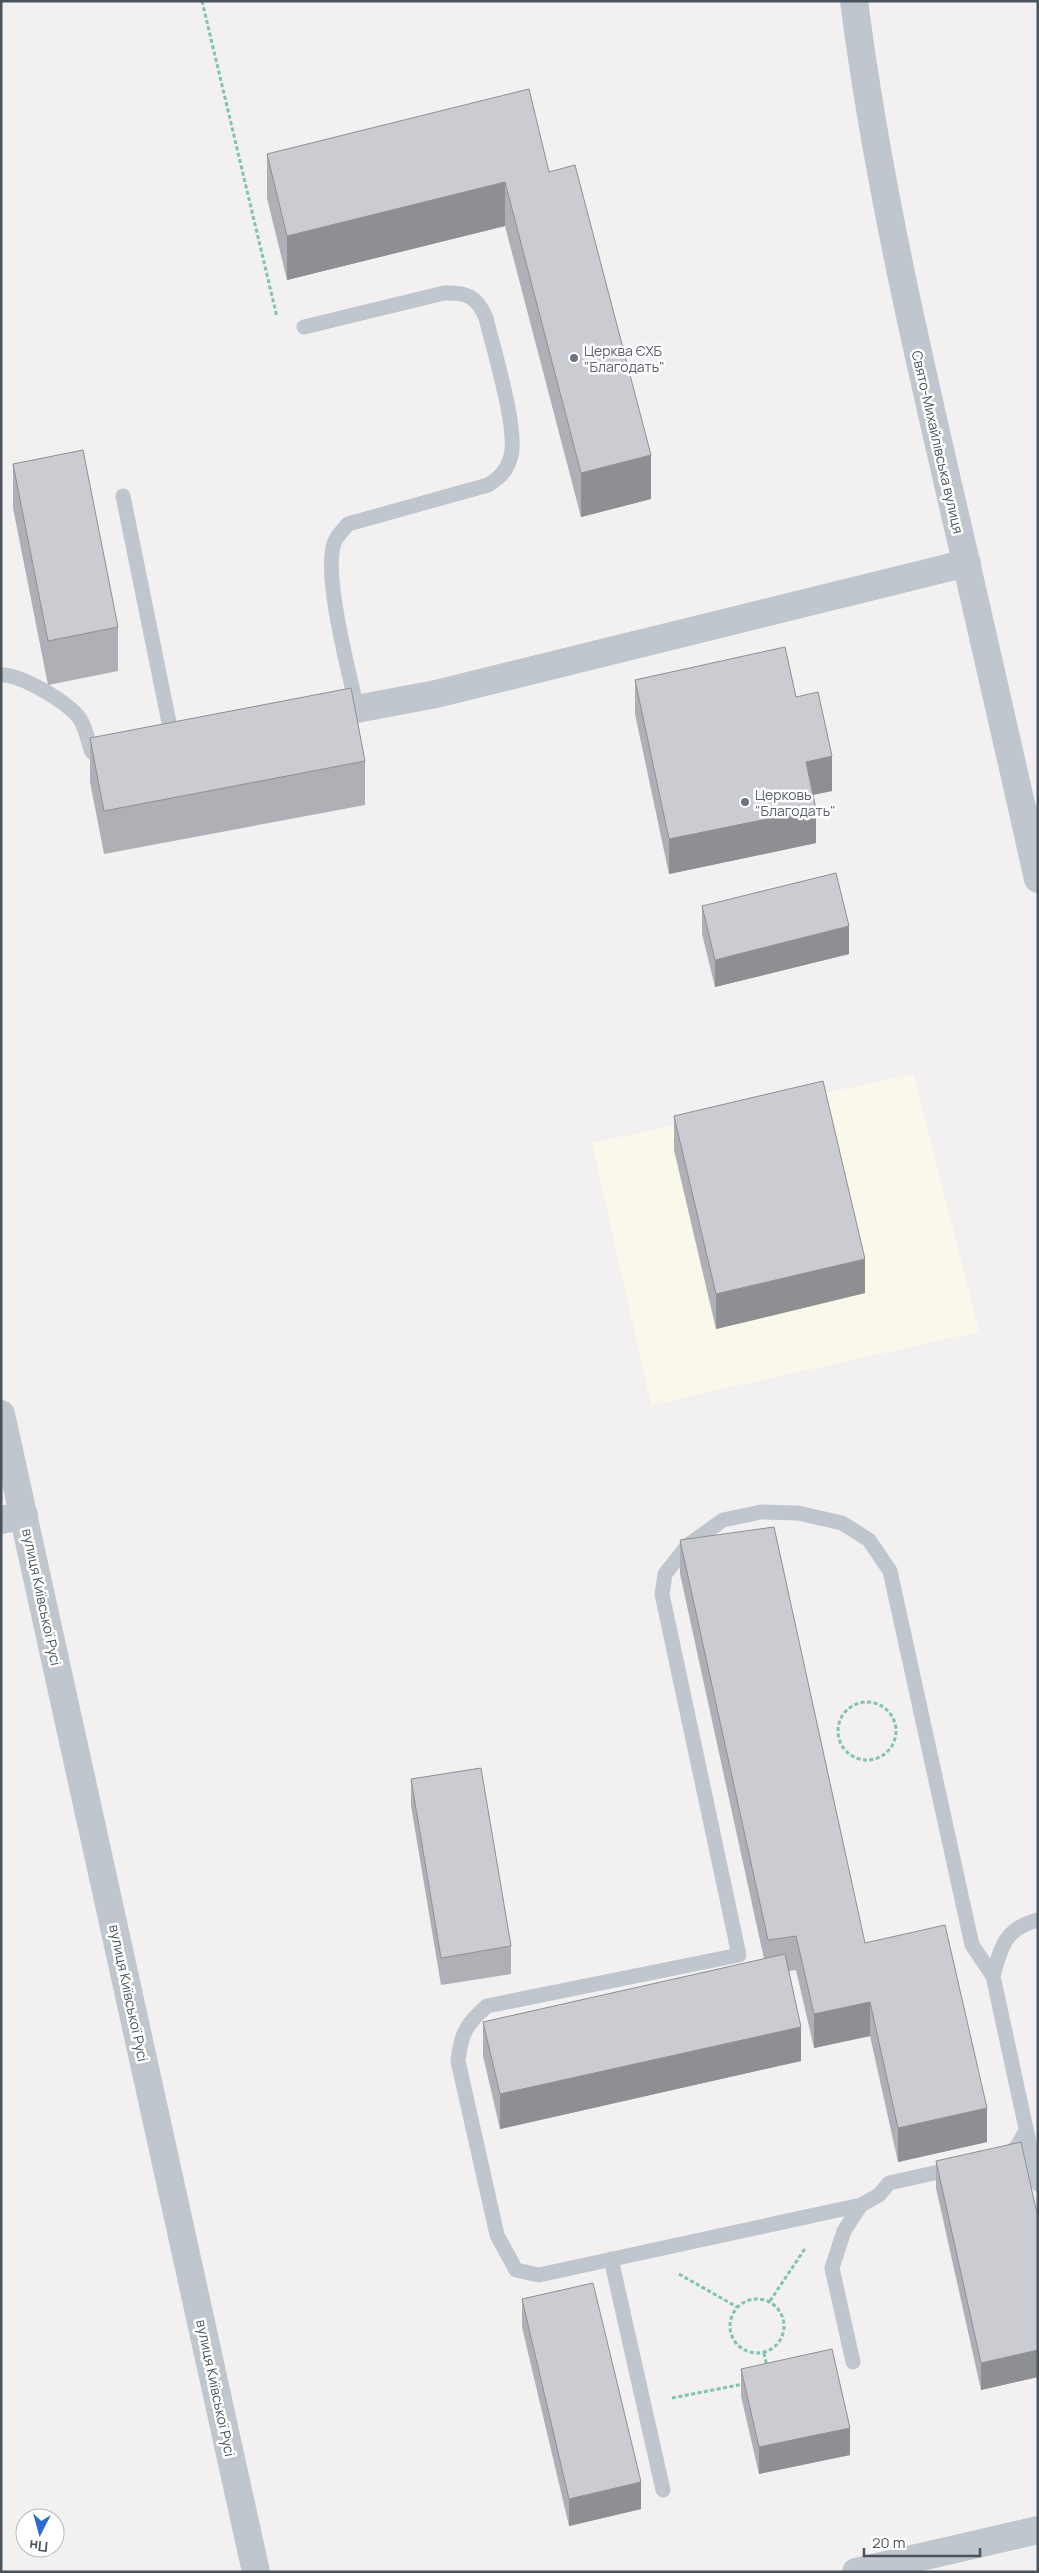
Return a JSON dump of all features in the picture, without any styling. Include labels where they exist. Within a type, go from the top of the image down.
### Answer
[{"type":"street","name":"Свято-Михайлівська вулиця","points":[[854,1],[865,84],[883,190],[912,331],[1038,879]]},
{"type":"street","points":[[299,720],[436,694],[966,563]]},
{"type":"street","points":[[139,750],[202,738]]},
{"type":"street","name":"вулиця Київської Русі","points":[[1,1414],[12,1517],[256,2572]]},
{"type":"street","points":[[856,2572],[1038,2530]]},
{"type":"lane","points":[[304,327],[444,293],[459,292],[480,303],[486,318],[512,433],[511,458],[502,476],[488,485],[348,524],[335,539],[331,556],[331,580],[357,709]]},
{"type":"lane","points":[[1,675],[19,676],[72,710],[81,721],[92,752],[139,750],[123,496]]},
{"type":"lane","points":[[972,2165],[889,2182],[879,2195],[861,2205],[539,2275],[516,2270],[498,2235],[458,2061],[460,2039],[472,2020],[487,2006],[739,1955],[662,1594],[665,1574],[688,1545],[723,1520],[761,1512],[798,1514],[842,1523],[870,1540],[890,1571],[972,1945],[993,1976],[1038,2184]]},
{"type":"lane","points":[[993,1976],[1002,1944],[1024,1924],[1038,1920]]},
{"type":"lane","points":[[990,2161],[1008,2157],[1026,2131]]},
{"type":"lane","points":[[853,2362],[832,2268],[844,2231],[861,2205]]},
{"type":"lane","points":[[611,2259],[663,2490]]},
{"type":"path","points":[[202,1],[278,320],[304,327]]},
{"type":"path","points":[[868,1702],[887,1710],[896,1727],[891,1747],[877,1758],[859,1759],[851,1755],[840,1741],[838,1732],[843,1715],[850,1708],[868,1702]]},
{"type":"path","points":[[643,2253],[737,2307]]},
{"type":"path","points":[[761,2298],[777,2307],[782,2315],[784,2324],[779,2342],[764,2353],[754,2354],[738,2346],[733,2340],[729,2322],[737,2307],[744,2301],[761,2298]]},
{"type":"shaded area","points":[[914,1074],[979,1332],[651,1405],[592,1143]]},
{"type":"building","points":[[529,89],[549,172],[575,165],[651,455],[581,473],[505,182],[287,236],[267,154]]},
{"type":"building","points":[[83,450],[118,627],[48,641],[13,464]]},
{"type":"building","points":[[785,647],[796,697],[818,692],[832,756],[806,762],[816,809],[669,839],[635,680]]},
{"type":"building","points":[[351,688],[365,761],[104,811],[90,738]]},
{"type":"building","points":[[836,873],[849,926],[715,960],[702,906]]},
{"type":"building","points":[[823,1081],[865,1259],[716,1294],[674,1116]]},
{"type":"building","points":[[774,1527],[865,1943],[945,1925],[987,2108],[898,2128],[870,2002],[814,2014],[796,1936],[768,1940],[680,1540]]},
{"type":"building","points":[[481,1768],[511,1946],[441,1958],[411,1779]]},
{"type":"building","points":[[785,1954],[801,2027],[500,2094],[483,2022]]},
{"type":"building","points":[[1021,2142],[1038,2218],[1038,2350],[981,2363],[936,2161]]},
{"type":"building","points":[[593,2283],[641,2482],[569,2499],[522,2299]]},
{"type":"building","points":[[832,2349],[850,2428],[759,2447],[741,2369]]},
{"type":"place","name":"Церква ЄХБ \"Благодать\"","points":[[574,358]]},
{"type":"place","name":"Церковь \"Благодать\"","points":[[745,802]]}]
